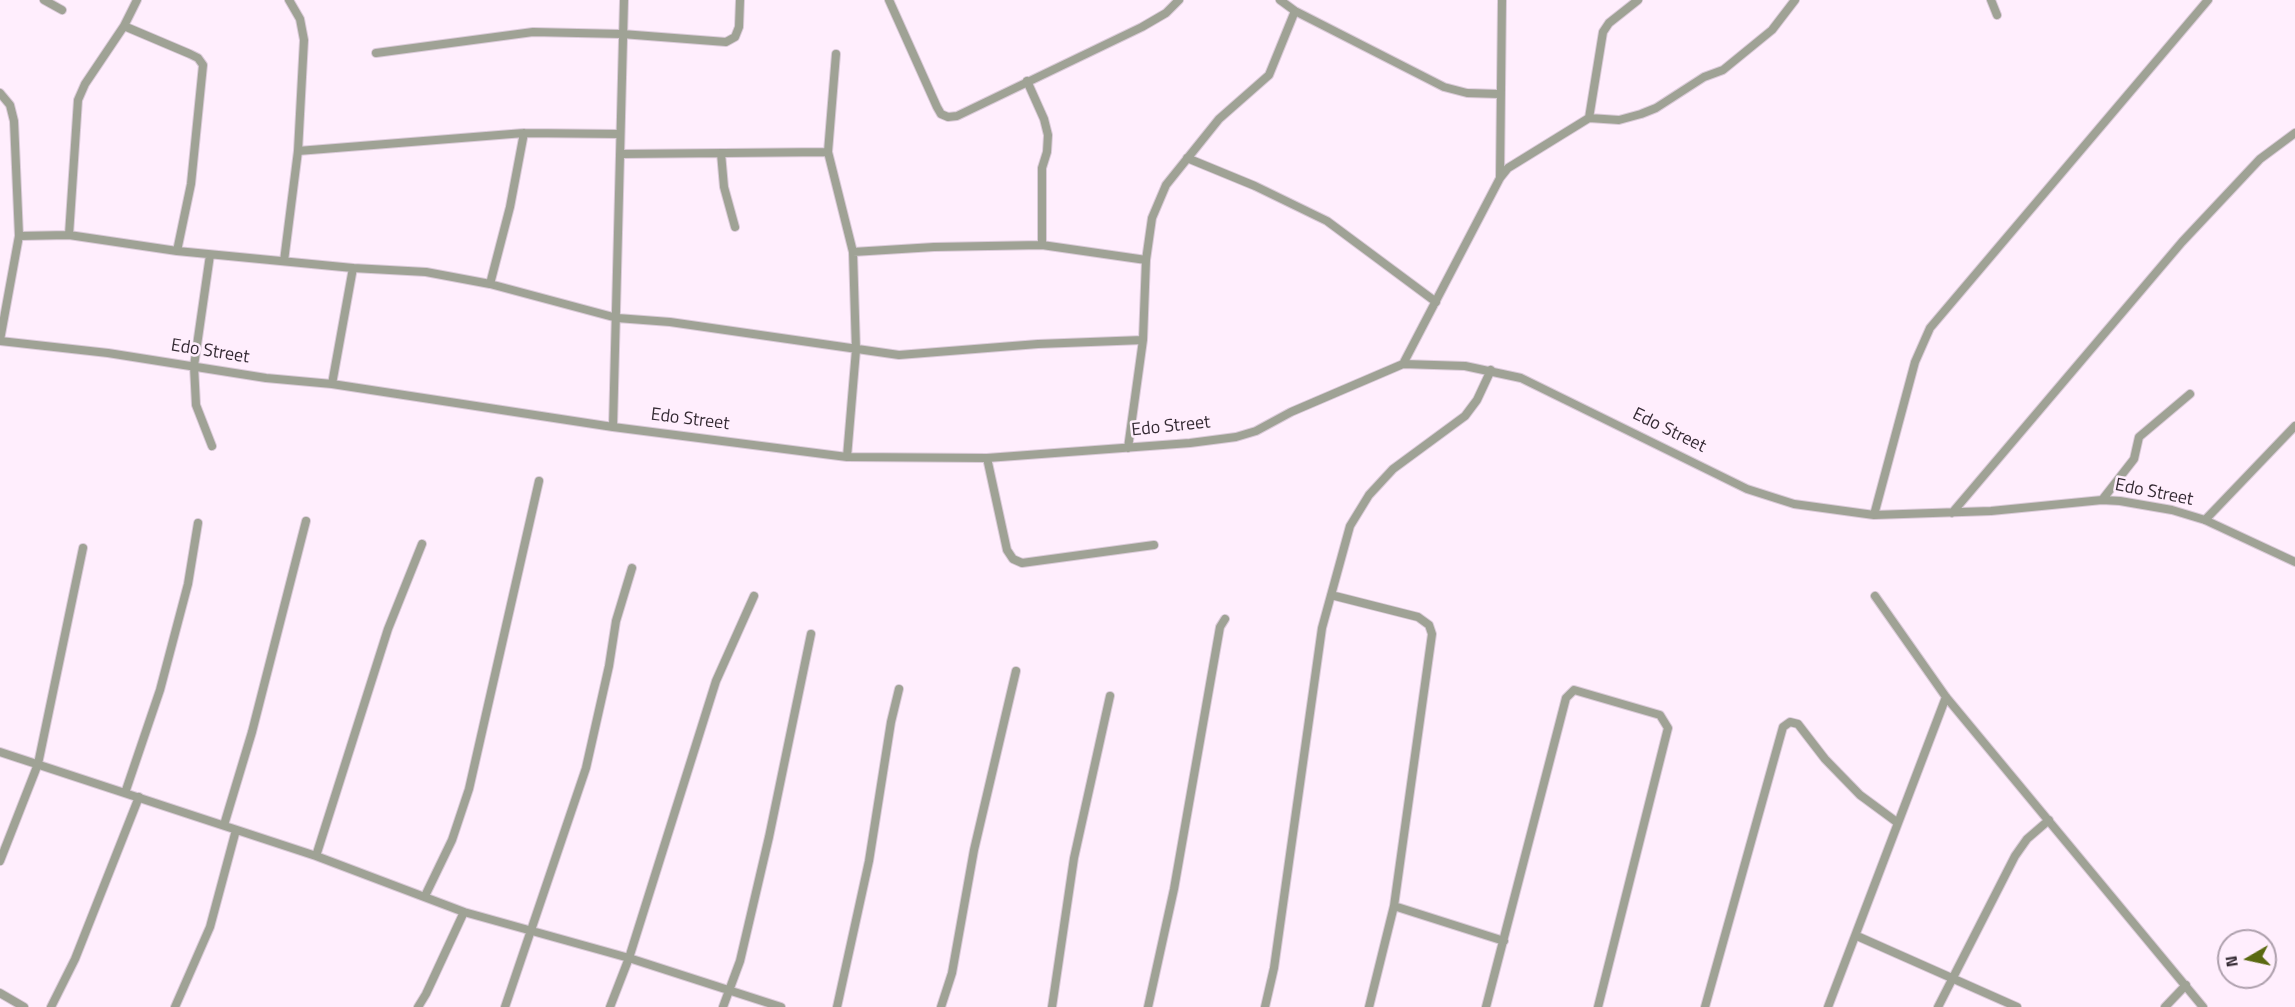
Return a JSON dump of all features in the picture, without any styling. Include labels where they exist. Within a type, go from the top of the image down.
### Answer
[{"type":"street","points":[[44,0],[62,10]]},
{"type":"street","points":[[69,235],[78,100],[84,84],[124,26],[137,0]]},
{"type":"street","points":[[284,261],[298,151],[304,40],[300,19],[289,0]]},
{"type":"street","points":[[613,427],[618,318],[624,0]]},
{"type":"street","points":[[376,53],[533,32],[622,34],[726,42],[735,38],[740,0]]},
{"type":"street","points":[[889,0],[941,114],[948,117],[957,116],[1142,27],[1166,13],[1179,0]]},
{"type":"street","points":[[1280,0],[1295,11],[1444,87],[1467,93],[1499,94]]},
{"type":"street","points":[[1500,178],[1499,94],[1502,0]]},
{"type":"street","points":[[1589,118],[1603,32],[1609,23],[1638,0]]},
{"type":"street","points":[[1403,364],[1500,178],[1508,168],[1589,118],[1619,120],[1641,114],[1656,108],[1704,77],[1723,70],[1772,30],[1795,0]]},
{"type":"street","points":[[1991,0],[1997,15]]},
{"type":"street","points":[[1874,515],[1915,362],[1930,328],[2208,0]]},
{"type":"street","points":[[1128,448],[1143,340],[1146,261],[1152,218],[1166,185],[1187,158],[1219,119],[1269,75],[1295,11]]},
{"type":"street","points":[[124,26],[198,58],[203,65],[191,184],[177,251]]},
{"type":"street","points":[[836,54],[828,152],[853,252],[856,350],[847,457]]},
{"type":"street","points":[[1027,81],[1044,119],[1048,135],[1041,177],[1042,245]]},
{"type":"street","points":[[0,93],[10,105],[14,122],[19,236],[0,340]]},
{"type":"street","points":[[298,151],[524,133],[620,134]]},
{"type":"street","points":[[490,284],[510,207],[524,133]]},
{"type":"street","points":[[1952,513],[2182,242],[2260,159],[2295,133]]},
{"type":"street","points":[[620,154],[828,152]]},
{"type":"street","points":[[721,153],[724,187],[735,227]]},
{"type":"street","points":[[1187,158],[1255,186],[1326,221],[1436,302]]},
{"type":"street","points":[[19,236],[69,235],[210,255],[426,272],[490,284],[618,318],[670,322],[899,355],[1038,344],[1143,340]]},
{"type":"street","points":[[853,252],[934,247],[1042,245],[1146,261]]},
{"type":"street","points":[[210,255],[194,366],[196,405],[213,446]]},
{"type":"street","points":[[332,384],[353,268]]},
{"type":"street","name":"Edo Street","points":[[0,340],[266,378],[332,384],[613,427],[847,457],[987,458],[1128,448],[1247,434],[1403,364],[1437,364],[1491,370],[1521,378],[1747,489],[1794,504],[1874,515],[2035,508],[2102,500],[2172,510],[2205,520],[2295,562]]},
{"type":"street","points":[[1265,1007],[1274,968],[1322,628],[1350,526],[1369,495],[1393,469],[1465,416],[1477,400],[1491,370]]},
{"type":"street","points":[[2102,500],[2134,459],[2139,437],[2190,394]]},
{"type":"street","points":[[2205,520],[2295,426]]},
{"type":"street","points":[[987,458],[1007,550],[1013,559],[1022,563],[1154,545]]},
{"type":"street","points":[[425,896],[452,840],[469,789],[539,481]]},
{"type":"street","points":[[224,825],[252,732],[306,521]]},
{"type":"street","points":[[125,793],[160,690],[188,584],[198,523]]},
{"type":"street","points":[[316,856],[388,628],[422,544]]},
{"type":"street","points":[[0,861],[38,764],[83,548]]},
{"type":"street","points":[[505,1007],[530,930],[569,825],[586,768],[609,666],[616,621],[632,568]]},
{"type":"street","points":[[610,1007],[630,958],[716,681],[754,596]]},
{"type":"street","points":[[1330,596],[1418,617],[1429,625],[1432,634],[1394,906],[1369,1007]]},
{"type":"street","points":[[1875,596],[1946,697],[2204,1007]]},
{"type":"street","points":[[1148,1007],[1174,889],[1220,627],[1225,619]]},
{"type":"street","points":[[723,1007],[740,961],[812,634]]},
{"type":"street","points":[[940,1007],[952,973],[974,850],[1016,671]]},
{"type":"street","points":[[837,1007],[869,861],[891,722],[899,689]]},
{"type":"street","points":[[1486,1007],[1569,693],[1574,690],[1660,715],[1668,728],[1598,1007]]},
{"type":"street","points":[[1052,1007],[1074,858],[1110,696]]},
{"type":"street","points":[[1828,1007],[1857,936],[1946,697]]},
{"type":"street","points":[[1705,1007],[1783,727],[1790,722],[1798,724],[1825,759],[1860,795],[1898,823]]},
{"type":"street","points":[[0,752],[316,856],[464,912],[630,958],[781,1007]]},
{"type":"street","points":[[51,1007],[75,959],[139,797]]},
{"type":"street","points":[[1938,1007],[2015,856],[2027,839],[2049,820]]},
{"type":"street","points":[[175,1007],[210,927],[237,830]]},
{"type":"street","points":[[1394,906],[1504,941]]},
{"type":"street","points":[[418,1007],[464,912]]},
{"type":"street","points":[[1857,936],[2017,1007]]},
{"type":"street","points":[[2165,1007],[2186,985]]},
{"type":"street","points":[[0,993],[24,1007]]}]
